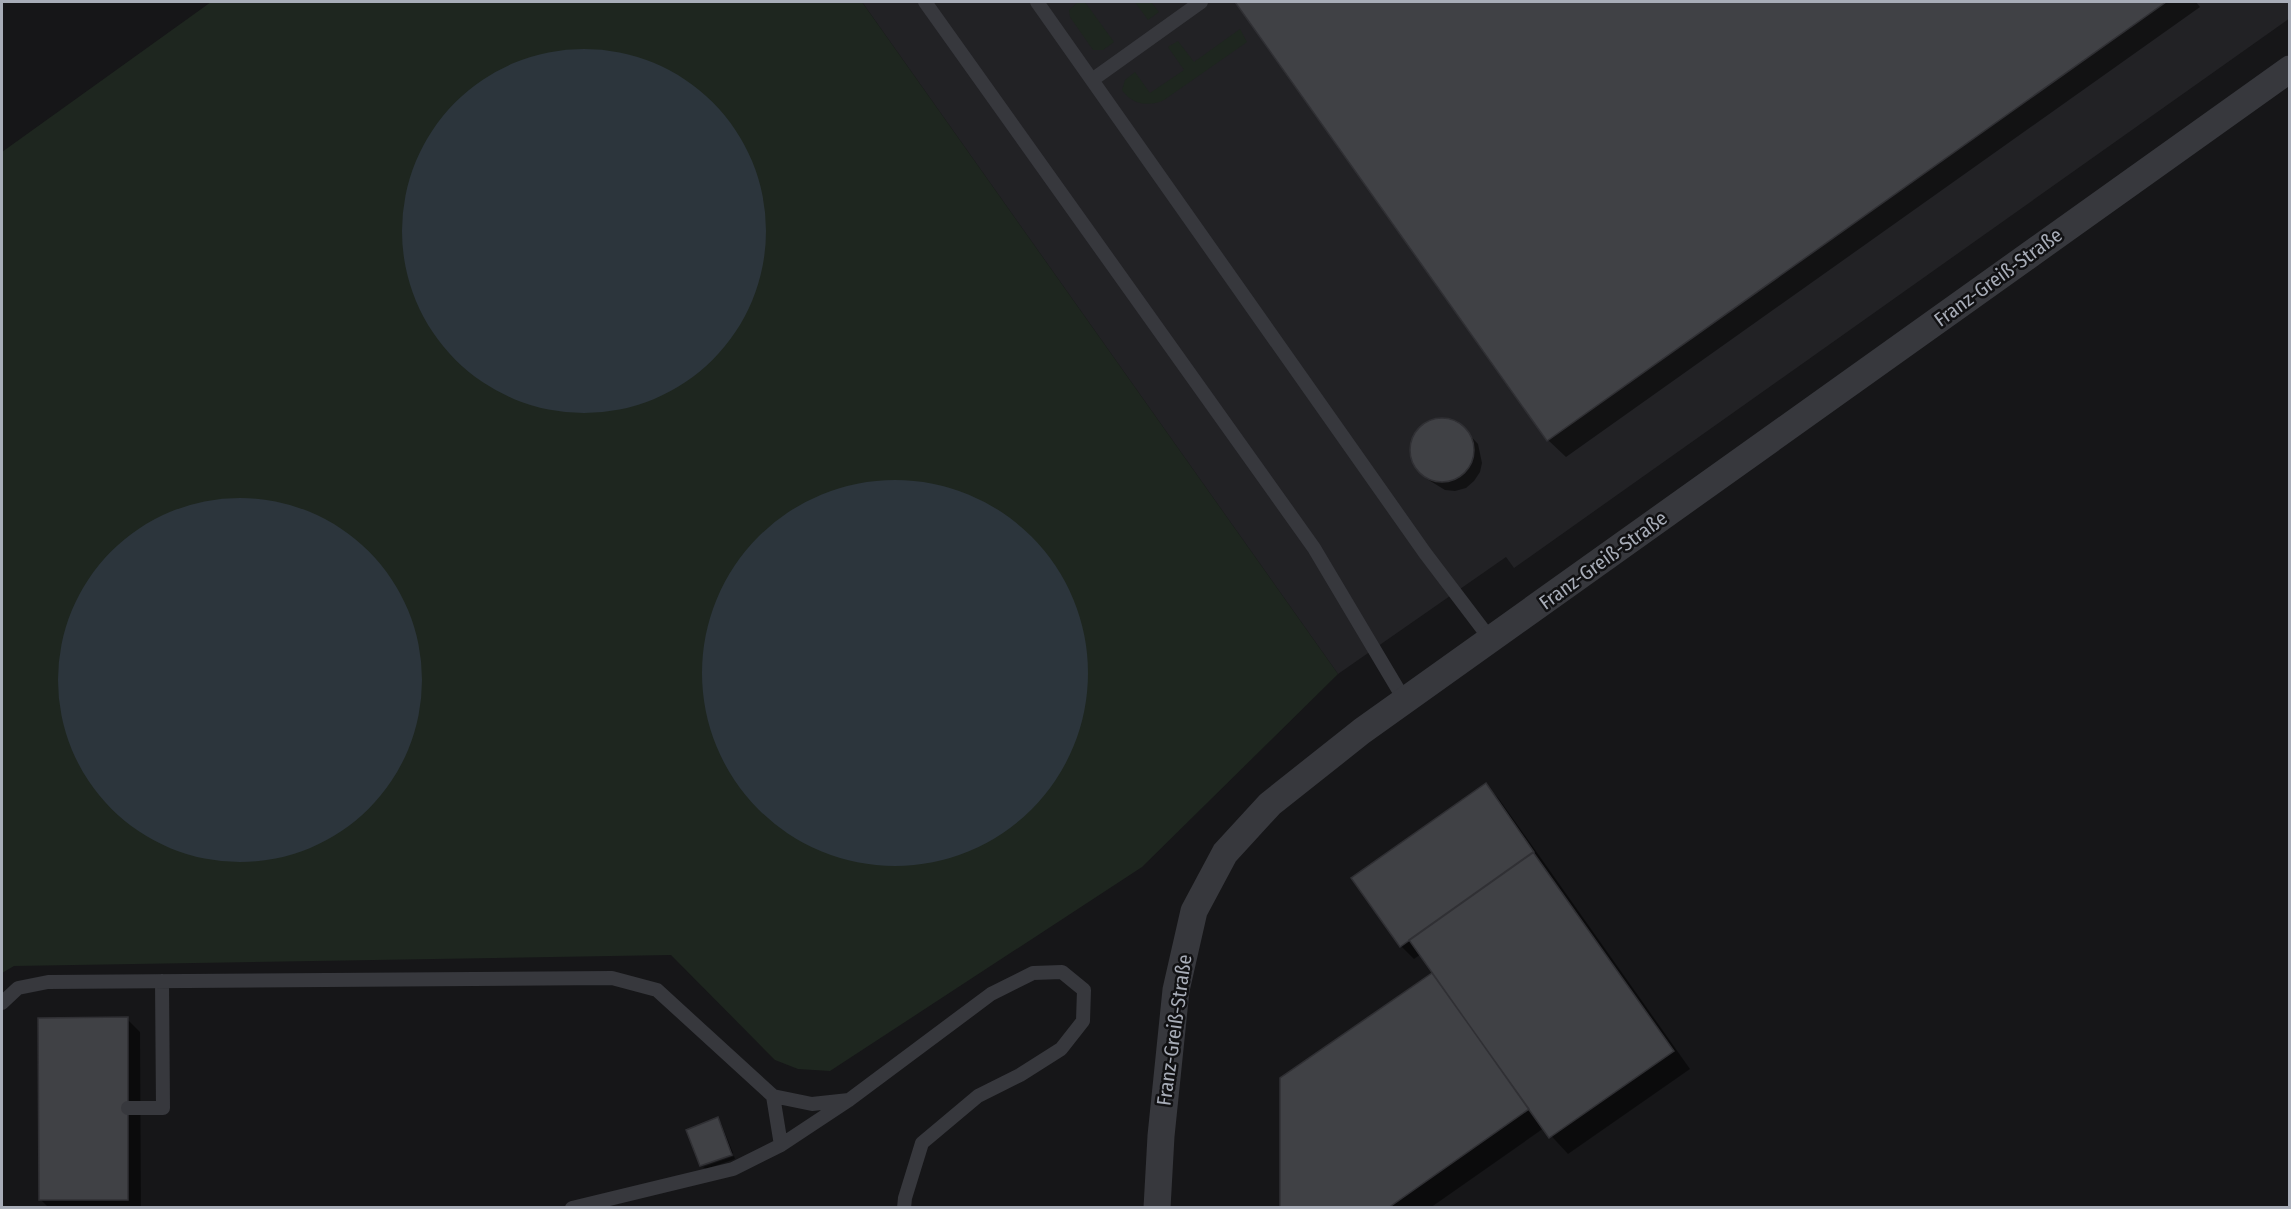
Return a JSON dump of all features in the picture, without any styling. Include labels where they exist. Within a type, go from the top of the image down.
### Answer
[{"type":"street","name":"Franz-Greiß-Straße","points":[[1157,1208],[1161,1136],[1176,990],[1194,911],[1225,853],[1270,804],[1362,731],[2289,69]]},
{"type":"lane","points":[[925,2],[1314,548],[1405,701]]},
{"type":"lane","points":[[1038,2],[1425,553],[1491,640]]},
{"type":"lane","points":[[1092,80],[1201,2]]},
{"type":"lane","points":[[572,1208],[733,1169],[781,1145],[849,1100],[992,994],[1033,973],[1062,972],[1084,990],[1083,1021],[1060,1049],[1020,1075],[978,1096],[922,1143],[904,1208]]},
{"type":"lane","points":[[2,1003],[18,988],[48,982],[612,978],[657,990],[773,1096],[812,1104],[849,1100]]},
{"type":"lane","points":[[128,1108],[163,1108],[162,981]]},
{"type":"lane","points":[[773,1096],[781,1145]]},
{"type":"shaded area","points":[[211,2],[862,2],[1338,674],[1142,867],[830,1071],[798,1069],[775,1060],[671,955],[14,966],[2,973],[2,152]]},
{"type":"shaded area","points":[[862,2],[2289,2],[2290,18],[1514,568],[1506,557],[1338,674]]},
{"type":"shaded area","points":[[1078,2],[1085,2],[1114,42],[1103,50],[1093,50],[1070,17],[1069,10]]},
{"type":"shaded area","points":[[1135,2],[1151,2],[1159,12],[1148,20]]},
{"type":"shaded area","points":[[1240,29],[1247,42],[1164,100],[1153,104],[1136,102],[1122,90],[1125,80],[1135,72],[1150,93],[1184,70],[1168,47],[1178,41],[1194,62]]},
{"type":"shaded area","points":[[584,49],[619,53],[654,63],[685,80],[712,103],[735,130],[752,161],[762,196],[766,231],[762,266],[752,301],[735,332],[712,359],[685,382],[654,399],[619,409],[584,413],[549,409],[514,399],[483,382],[456,359],[433,332],[416,301],[406,266],[402,231],[406,196],[416,161],[433,130],[456,103],[483,80],[514,63],[549,53]]},
{"type":"shaded area","points":[[895,480],[933,483],[969,494],[1002,512],[1032,536],[1056,566],[1074,599],[1085,635],[1088,673],[1085,711],[1074,747],[1056,780],[1032,810],[1002,834],[969,852],[933,863],[895,866],[857,863],[821,852],[788,834],[758,810],[734,780],[716,747],[705,711],[702,673],[705,635],[716,599],[734,566],[758,536],[788,512],[821,494],[857,483]]},
{"type":"shaded area","points":[[222,498],[258,498],[293,505],[326,519],[356,539],[381,564],[409,610],[419,644],[422,680],[419,716],[409,750],[381,796],[356,821],[326,841],[293,855],[258,862],[222,862],[187,855],[154,841],[124,821],[99,796],[79,766],[65,733],[58,698],[58,662],[65,627],[79,594],[99,564],[124,539],[154,519],[187,505]]},
{"type":"building","points":[[1235,2],[2166,2],[1547,441]]},
{"type":"building","points":[[1442,418],[1454,420],[1465,427],[1472,438],[1474,450],[1472,462],[1465,473],[1454,480],[1442,482],[1430,480],[1419,473],[1412,462],[1410,450],[1412,438],[1419,427],[1430,420]]},
{"type":"building","points":[[1486,783],[1534,852],[1400,947],[1351,878]]},
{"type":"building","points":[[1533,852],[1674,1051],[1549,1138],[1409,940]]},
{"type":"building","points":[[1432,973],[1529,1109],[1388,1208],[1280,1208],[1280,1078]]},
{"type":"building","points":[[128,1017],[128,1200],[39,1200],[38,1018]]},
{"type":"building","points":[[718,1117],[732,1155],[700,1166],[686,1130]]}]
